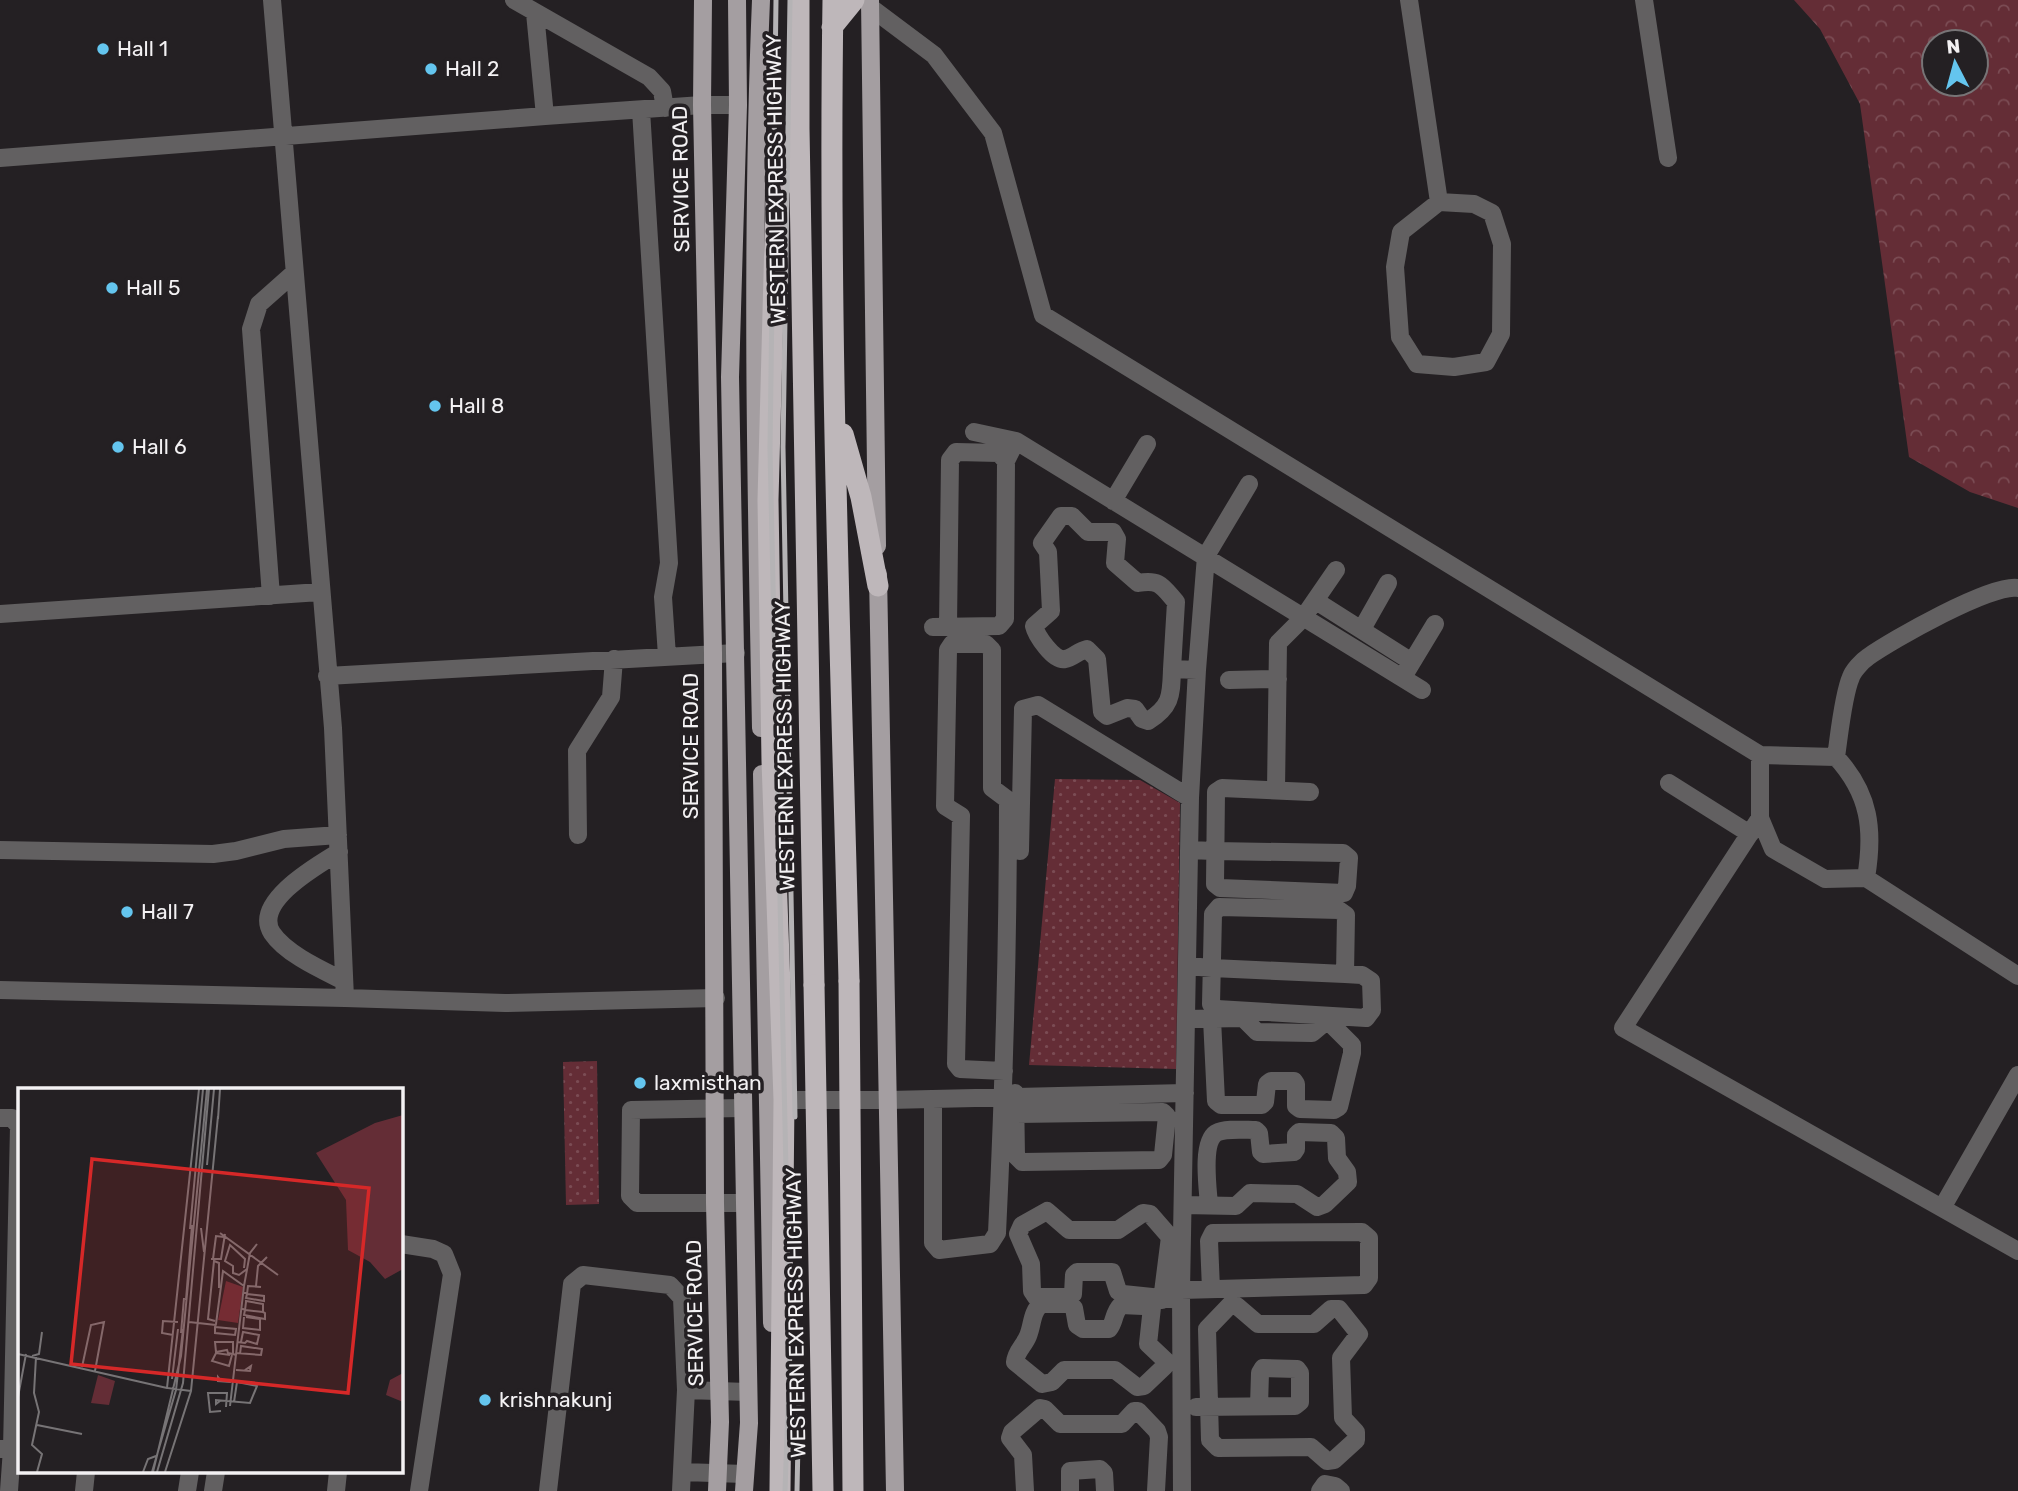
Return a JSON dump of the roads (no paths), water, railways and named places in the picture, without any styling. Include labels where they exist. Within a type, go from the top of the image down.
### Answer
[{"type":"highway","name":"WESTERN EXPRESS HIGHWAY","points":[[799,0],[823,1491]]},
{"type":"highway","points":[[833,0],[835,412],[849,981],[853,1491]]},
{"type":"highway","points":[[832,27],[865,2]]},
{"type":"highway","points":[[780,1491],[784,1100],[773,775],[768,500],[776,200],[799,128]]},
{"type":"highway","points":[[835,412],[861,497],[878,586]]},
{"type":"main road","name":"SERVICE ROAD","points":[[703,0],[702,105],[713,653],[716,999],[711,1203],[719,1391],[718,1482]]},
{"type":"main road","points":[[737,0],[738,105],[730,390],[749,1423],[744,1482]]},
{"type":"main road","points":[[761,0],[757,99],[754,387],[774,1385],[769,1491]]},
{"type":"main road","points":[[865,2],[895,1491]]},
{"type":"main road","points":[[708,388],[730,390]]},
{"type":"main road","points":[[713,741],[736,740]]},
{"type":"main road","points":[[716,1039],[741,1037]]},
{"type":"street","points":[[272,0],[333,728],[345,990]]},
{"type":"street","points":[[514,0],[649,77],[662,90],[665,108]]},
{"type":"street","points":[[1409,0],[1438,202]]},
{"type":"street","points":[[1644,0],[1668,158]]},
{"type":"street","points":[[865,2],[934,55],[993,133],[1043,315],[1760,755],[1836,757],[1853,775],[1868,816],[1871,846],[1866,878]]},
{"type":"street","points":[[535,13],[545,116]]},
{"type":"street","points":[[0,158],[545,116],[738,105]]},
{"type":"street","points":[[641,110],[669,563],[663,597],[667,656]]},
{"type":"street","points":[[1438,202],[1474,204],[1492,213],[1502,244],[1501,334],[1486,362],[1454,367],[1418,364],[1401,337],[1395,267],[1401,232],[1438,202]]},
{"type":"street","points":[[271,596],[251,329],[259,304],[294,273]]},
{"type":"street","points":[[974,432],[1016,441],[1422,690]]},
{"type":"street","points":[[1006,461],[999,453],[956,452],[950,460],[941,627],[999,626],[1005,620],[1006,461],[1016,441]]},
{"type":"street","points":[[1113,501],[1147,444]]},
{"type":"street","points":[[1182,1491],[1181,1299],[1189,850],[1197,670],[1206,556],[1249,484]]},
{"type":"street","points":[[1061,516],[1072,516],[1088,532],[1113,532],[1117,539],[1115,563],[1138,583],[1153,580],[1159,583],[1176,602],[1172,669],[1170,699],[1156,716],[1148,721],[1142,719],[1135,709],[1127,708],[1107,716],[1102,712],[1097,659],[1087,649],[1065,659],[1058,659],[1036,635],[1034,626],[1051,611],[1048,552],[1042,543],[1061,516]]},
{"type":"street","points":[[1276,790],[1278,643],[1303,618],[1336,570]]},
{"type":"street","points":[[1363,629],[1388,583]]},
{"type":"street","points":[[1836,757],[1851,677],[1866,658],[1988,593],[2011,587],[2018,588]]},
{"type":"street","points":[[0,614],[320,592]]},
{"type":"street","points":[[1316,601],[1412,662]]},
{"type":"street","points":[[1403,678],[1435,624]]},
{"type":"street","points":[[784,1100],[933,1098],[1011,1102],[1163,1112],[1167,1116],[1163,1155],[1159,1160],[1022,1162],[1016,1156],[1011,1102],[1004,1071],[1008,800],[992,788],[992,650],[986,643],[952,644],[948,650],[945,806],[961,817],[956,1063],[960,1069],[1004,1071]]},
{"type":"street","points":[[327,676],[736,653]]},
{"type":"street","points":[[578,835],[578,751],[611,697],[614,659]]},
{"type":"street","points":[[1172,669],[1197,670]]},
{"type":"street","points":[[1229,680],[1278,679]]},
{"type":"street","points":[[933,1098],[933,1244],[939,1250],[990,1244],[997,1233],[1011,1102],[1023,709],[1038,705],[1190,798]]},
{"type":"street","points":[[1760,755],[1760,818],[1773,849],[1825,879],[1866,878],[2018,976]]},
{"type":"street","points":[[1669,783],[1749,834]]},
{"type":"street","points":[[1189,850],[1214,851],[1343,853],[1349,858],[1344,893],[1220,888],[1215,884],[1214,851],[1216,792],[1222,788],[1310,792]]},
{"type":"street","points":[[1760,818],[1623,1028],[2018,1251]]},
{"type":"street","points":[[0,850],[213,854],[284,839],[338,844]]},
{"type":"street","points":[[338,844],[283,891],[269,910],[268,922],[270,931],[281,943],[345,990]]},
{"type":"street","points":[[1187,966],[1212,968],[1362,975],[1371,981],[1371,1010],[1366,1018],[1217,1009],[1211,1004],[1212,968],[1213,914],[1219,907],[1339,910],[1346,915],[1345,974]]},
{"type":"street","points":[[0,990],[345,990],[505,1003],[716,999]]},
{"type":"street","points":[[1186,1019],[1213,1018],[1243,1018],[1257,1032],[1312,1033],[1324,1023],[1330,1023],[1352,1045],[1339,1107],[1334,1110],[1300,1109],[1296,1106],[1294,1081],[1271,1081],[1267,1084],[1265,1102],[1262,1105],[1221,1105],[1216,1101],[1213,1018]]},
{"type":"street","points":[[1942,1208],[2018,1075]]},
{"type":"street","points":[[1011,1102],[1185,1093]]},
{"type":"street","points":[[743,1108],[631,1110],[630,1196],[637,1203],[744,1203]]},
{"type":"street","points":[[0,1118],[12,1118],[18,1125]]},
{"type":"street","points":[[1183,1205],[1236,1206],[1250,1193],[1297,1194],[1317,1207],[1348,1182],[1348,1172],[1337,1158],[1336,1138],[1331,1133],[1299,1132],[1296,1135],[1294,1152],[1263,1154],[1256,1129],[1219,1132],[1212,1138],[1207,1153],[1209,1205]]},
{"type":"street","points":[[9,1491],[6,1449],[18,1151]]},
{"type":"street","points":[[1157,1303],[1118,1291],[1112,1272],[1077,1272],[1074,1275],[1073,1294],[1068,1297],[1036,1297],[1032,1292],[1031,1264],[1018,1234],[1022,1225],[1047,1211],[1069,1230],[1118,1230],[1143,1213],[1150,1214],[1170,1237],[1157,1303],[1148,1344],[1166,1361],[1165,1366],[1144,1386],[1137,1387],[1115,1370],[1064,1370],[1052,1382],[1042,1384],[1015,1362],[1016,1354],[1028,1338],[1034,1311],[1041,1304],[1070,1304],[1074,1308],[1077,1325],[1083,1329],[1108,1329],[1115,1311],[1121,1306],[1157,1303],[1181,1299],[1211,1289],[1364,1284],[1369,1278],[1369,1238],[1362,1232],[1213,1233],[1209,1241],[1211,1289]]},
{"type":"street","points":[[402,1244],[433,1249],[444,1254],[452,1274],[419,1491]]},
{"type":"street","points":[[548,1491],[572,1284],[583,1275],[670,1284],[682,1298],[686,1390],[681,1491]]},
{"type":"street","points":[[1231,1304],[1258,1324],[1314,1324],[1331,1309],[1339,1309],[1359,1334],[1341,1358],[1343,1418],[1356,1432],[1356,1440],[1334,1460],[1327,1461],[1311,1447],[1217,1448],[1210,1440],[1207,1408],[1207,1329],[1231,1304]]},
{"type":"street","points":[[686,1390],[748,1392]]},
{"type":"street","points":[[1182,1407],[1259,1406]]},
{"type":"street","points":[[1025,1491],[1023,1455],[1010,1438],[1012,1432],[1040,1408],[1045,1409],[1060,1424],[1122,1424],[1134,1411],[1138,1411],[1157,1430],[1159,1437],[1156,1491]]},
{"type":"street","points":[[1070,1491],[1070,1471],[1088,1469],[1100,1469],[1104,1473],[1105,1491]]},
{"type":"street","points":[[682,1472],[718,1482],[744,1482]]},
{"type":"street","points":[[1320,1491],[1325,1485],[1335,1486],[1340,1491]]},
{"type":"railway","points":[[776,0],[770,449],[790,1350],[785,1491]]},
{"type":"railway","points":[[790,0],[783,447],[795,1117]]},
{"type":"railway","points":[[797,1491],[799,1393]]},
{"type":"place","name":"Hall 1","points":[[103,49]]},
{"type":"place","name":"Hall 2","points":[[431,69]]},
{"type":"place","name":"Hall 5","points":[[112,288]]},
{"type":"place","name":"Hall 8","points":[[435,406]]},
{"type":"place","name":"Hall 6","points":[[118,447]]},
{"type":"place","name":"Hall 7","points":[[127,912]]},
{"type":"place","name":"laxmisthan","points":[[640,1083]]},
{"type":"place","name":"krishnakunj","points":[[485,1400]]}]
